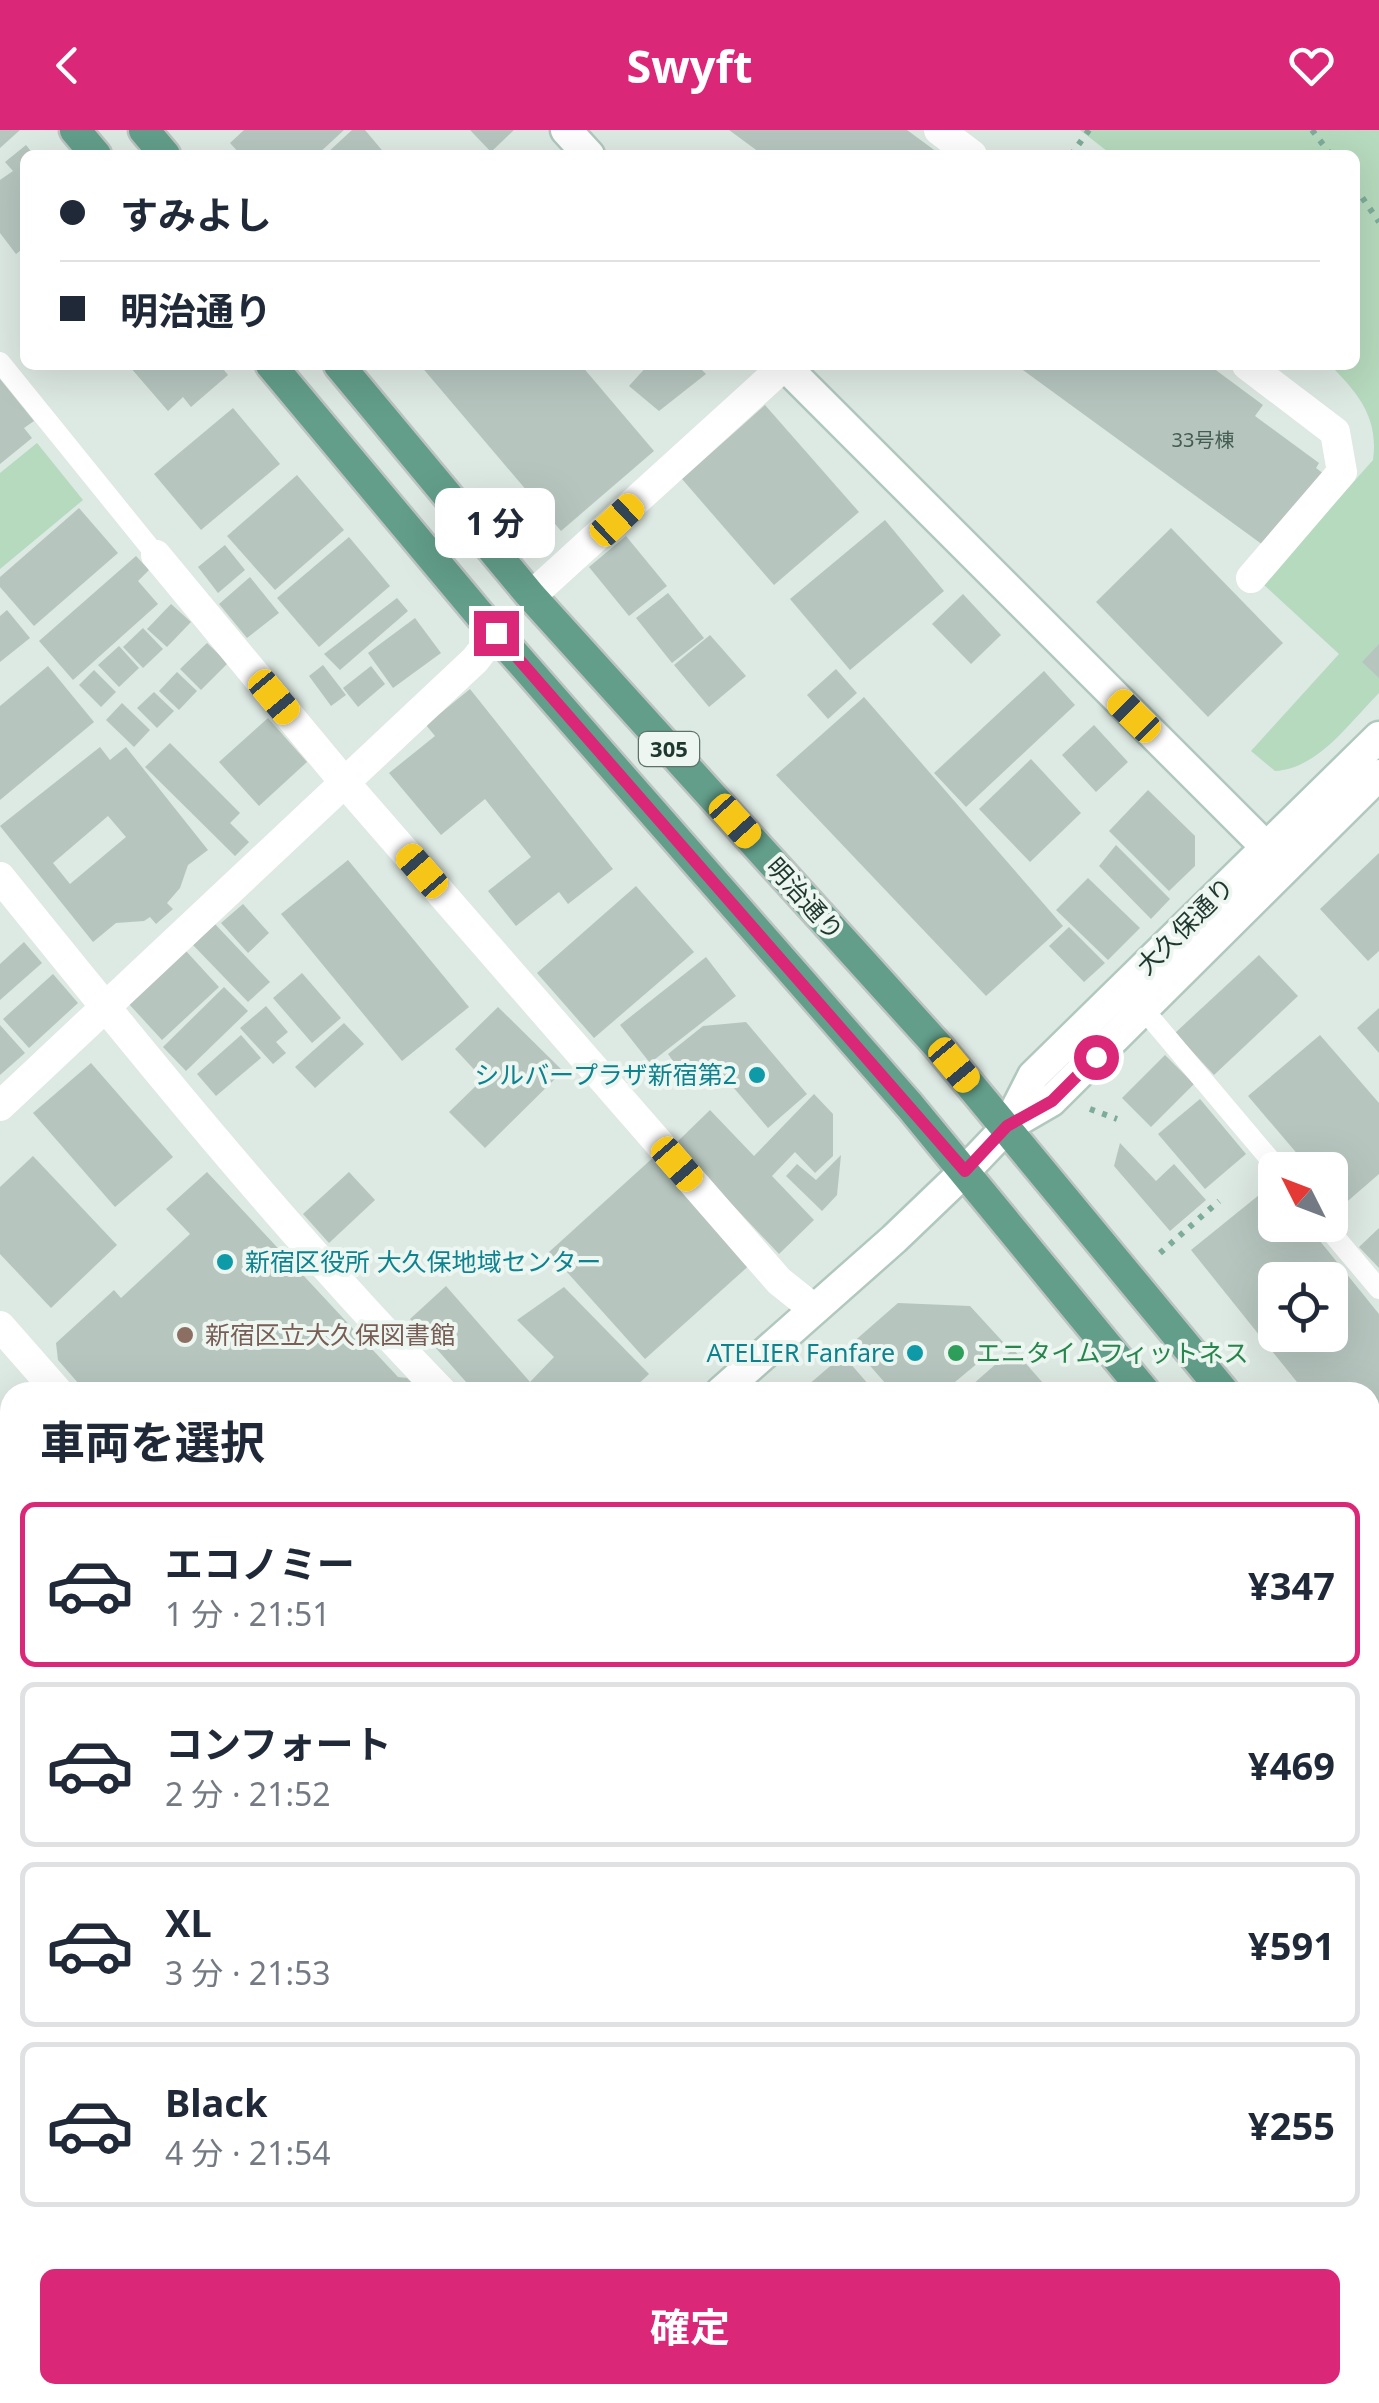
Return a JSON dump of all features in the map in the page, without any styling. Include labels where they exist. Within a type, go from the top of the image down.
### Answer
[{"type":"main road","points":[[75,130],[92,150]]},
{"type":"main road","points":[[144,130],[161,150]]},
{"type":"main road","name":"305","points":[[275,370],[496,633],[965,1171],[1137,1382]]},
{"type":"main road","name":"明治通り","points":[[344,370],[532,596],[1007,1126],[1216,1382]]},
{"type":"street","points":[[566,130],[584,150]]},
{"type":"street","points":[[939,130],[965,150]]},
{"type":"street","points":[[532,596],[780,370]]},
{"type":"street","points":[[788,370],[1275,857]]},
{"type":"street","points":[[1251,578],[1342,472],[1336,432],[1254,370]]},
{"type":"street","points":[[156,554],[345,783],[780,1281],[814,1310]]},
{"type":"street","points":[[0,1106],[476,660],[496,633]]},
{"type":"street","name":"大久保通り","points":[[1007,1126],[1052,1101],[1144,1010],[1379,738]]},
{"type":"street","name":"大久保通り","points":[[732,1382],[965,1171],[1007,1126],[1033,1076],[1275,857],[1379,775]]},
{"type":"street","points":[[0,877],[353,1300],[432,1382]]},
{"type":"street","points":[[0,1326],[49,1382]]},
{"type":"lane","points":[[0,362],[156,554]]},
{"type":"lane","points":[[1144,1010],[1264,1152]]},
{"type":"lane","points":[[1340,1242],[1379,1288]]},
{"type":"path","points":[[1312,130],[1327,150]]},
{"type":"path","points":[[1360,194],[1379,222]]},
{"type":"path","points":[[1083,1107],[1117,1118]]},
{"type":"path","points":[[1160,1253],[1219,1201]]},
{"type":"green space","points":[[1080,130],[1379,130],[1379,693],[1332,742],[1291,768],[1275,771],[1251,751],[1339,654],[1263,584],[1373,460],[1373,431],[1364,407],[1335,370],[1360,370],[1360,150],[1106,150]]},
{"type":"green space","points":[[37,443],[83,500],[0,569],[0,473]]},
{"type":"building","points":[[0,130],[20,130],[0,148]]},
{"type":"building","points":[[244,130],[344,130],[322,150],[236,150],[230,143]]},
{"type":"building","points":[[352,130],[365,130],[382,150],[330,150]]},
{"type":"building","points":[[470,130],[514,130],[493,150]]},
{"type":"building","points":[[729,130],[907,130],[934,150],[756,150]]},
{"type":"building","points":[[26,145],[30,150],[20,150],[20,251],[16,254],[0,233],[0,180],[13,171],[5,162]]},
{"type":"building","points":[[133,370],[224,370],[228,375],[191,407],[183,397],[168,411]]},
{"type":"building","points":[[424,370],[585,370],[654,451],[561,531]]},
{"type":"building","points":[[643,370],[702,370],[706,374],[659,411],[629,386]]},
{"type":"building","points":[[1023,370],[1216,370],[1263,405],[1255,416],[1319,463],[1316,468],[1328,477],[1301,513],[1293,506],[1263,545]]},
{"type":"building","points":[[0,379],[34,421],[24,428],[32,438],[0,464]]},
{"type":"building","points":[[765,405],[859,512],[774,585],[682,479]]},
{"type":"building","points":[[233,408],[280,464],[201,530],[154,474]]},
{"type":"building","points":[[297,475],[344,530],[275,590],[227,536]]},
{"type":"building","points":[[79,508],[118,553],[34,626],[0,587],[0,577]]},
{"type":"building","points":[[885,520],[944,591],[850,670],[790,599]]},
{"type":"building","points":[[1171,528],[1283,643],[1208,717],[1096,602]]},
{"type":"building","points":[[626,536],[667,586],[629,616],[589,567]]},
{"type":"building","points":[[349,537],[390,586],[319,647],[277,598]]},
{"type":"building","points":[[225,545],[245,570],[218,593],[198,567]]},
{"type":"building","points":[[136,556],[149,570],[138,581],[158,604],[73,680],[39,641]]},
{"type":"building","points":[[250,577],[279,613],[247,638],[219,604]]},
{"type":"building","points":[[668,593],[704,638],[672,663],[636,618]]},
{"type":"building","points":[[963,594],[1001,635],[971,664],[932,624]]},
{"type":"building","points":[[397,598],[408,611],[340,670],[324,654]]},
{"type":"building","points":[[171,604],[191,622],[167,647],[147,629]]},
{"type":"building","points":[[7,610],[30,638],[0,662],[0,616]]},
{"type":"building","points":[[415,618],[441,653],[393,688],[368,653]]},
{"type":"building","points":[[143,628],[163,649],[143,668],[123,647]]},
{"type":"building","points":[[710,635],[746,676],[709,707],[674,665]]},
{"type":"building","points":[[207,643],[228,663],[201,690],[180,669]]},
{"type":"building","points":[[1379,644],[1379,678],[1362,662]]},
{"type":"building","points":[[119,646],[139,668],[119,687],[98,665]]},
{"type":"building","points":[[323,665],[346,695],[331,706],[309,676]]},
{"type":"building","points":[[48,666],[94,722],[0,800],[0,706]]},
{"type":"building","points":[[371,666],[385,684],[358,707],[343,688]]},
{"type":"building","points":[[836,669],[857,693],[828,719],[807,695]]},
{"type":"building","points":[[94,670],[116,692],[101,707],[79,685]]},
{"type":"building","points":[[1044,671],[1075,705],[966,807],[934,773]]},
{"type":"building","points":[[177,672],[197,691],[179,710],[159,691]]},
{"type":"building","points":[[470,689],[613,869],[568,904],[559,892],[516,926],[488,891],[531,857],[485,799],[441,835],[389,773],[435,736],[426,725]]},
{"type":"building","points":[[154,692],[174,711],[157,728],[137,708]]},
{"type":"building","points":[[864,697],[1063,926],[986,996],[776,775]]},
{"type":"building","points":[[122,703],[150,730],[134,747],[106,720]]},
{"type":"building","points":[[268,718],[307,762],[259,806],[219,762]]},
{"type":"building","points":[[1094,725],[1128,762],[1096,792],[1062,755]]},
{"type":"building","points":[[170,743],[240,813],[230,823],[249,842],[235,856],[145,767]]},
{"type":"building","points":[[100,747],[110,760],[126,747],[208,850],[188,865],[180,888],[167,903],[173,909],[156,924],[150,917],[116,923],[93,942],[0,826]],"holes":[[[108,816],[126,837],[70,884],[53,863]]]},
{"type":"building","points":[[1031,759],[1081,813],[1030,862],[979,809]]},
{"type":"building","points":[[1148,790],[1195,836],[1195,866],[1169,891],[1109,831]]},
{"type":"building","points":[[1116,845],[1170,899],[1151,919],[1099,866]]},
{"type":"building","points":[[1379,853],[1379,951],[1368,961],[1320,909]]},
{"type":"building","points":[[348,860],[469,1007],[402,1061],[281,914]]},
{"type":"building","points":[[1088,878],[1140,928],[1108,960],[1056,910]]},
{"type":"building","points":[[636,886],[694,952],[594,1038],[537,973]]},
{"type":"building","points":[[243,904],[269,933],[248,953],[221,923]]},
{"type":"building","points":[[214,923],[270,982],[248,1002],[192,944]]},
{"type":"building","points":[[1069,927],[1105,963],[1084,982],[1049,946]]},
{"type":"building","points":[[24,942],[42,963],[0,1000],[0,964]]},
{"type":"building","points":[[186,951],[219,987],[162,1040],[128,1003]]},
{"type":"building","points":[[1259,955],[1298,996],[1214,1075],[1175,1033]]},
{"type":"building","points":[[706,957],[736,996],[650,1063],[620,1025]]},
{"type":"building","points":[[302,973],[341,1018],[312,1043],[273,998]]},
{"type":"building","points":[[53,974],[78,1003],[29,1048],[3,1019]]},
{"type":"building","points":[[224,987],[248,1011],[186,1071],[163,1047]]},
{"type":"building","points":[[266,1006],[288,1032],[276,1042],[286,1053],[273,1064],[240,1028]]},
{"type":"building","points":[[498,1007],[563,1071],[485,1148],[449,1112],[483,1079],[455,1049]]},
{"type":"building","points":[[1379,1008],[1379,1053],[1357,1028]]},
{"type":"building","name":"シルバープラザ新宿第2","points":[[746,1022],[807,1094],[768,1128],[715,1066],[690,1085],[668,1054],[703,1026]]},
{"type":"building","points":[[344,1023],[364,1044],[315,1088],[295,1067]]},
{"type":"building","points":[[0,1025],[25,1053],[0,1075]]},
{"type":"building","points":[[241,1035],[261,1058],[216,1096],[197,1074]]},
{"type":"building","points":[[1320,1035],[1379,1103],[1379,1174],[1348,1201],[1348,1152],[1296,1152],[1248,1096]]},
{"type":"building","points":[[1165,1055],[1194,1084],[1151,1127],[1122,1098]]},
{"type":"building","points":[[91,1063],[173,1157],[115,1207],[33,1113]]},
{"type":"building","points":[[814,1094],[833,1114],[833,1156],[815,1173],[795,1152],[772,1176],[814,1220],[779,1254],[675,1144],[710,1110],[754,1156]]},
{"type":"building","points":[[1200,1099],[1246,1154],[1205,1189],[1158,1134]]},
{"type":"building","points":[[1120,1143],[1156,1181],[1174,1164],[1206,1200],[1170,1231],[1114,1166]]},
{"type":"building","points":[[656,1155],[753,1262],[645,1359],[549,1252]]},
{"type":"building","points":[[841,1155],[837,1195],[822,1211],[786,1176],[797,1164],[816,1180]]},
{"type":"building","points":[[33,1156],[117,1245],[51,1308],[0,1254],[0,1187]]},
{"type":"building","name":"新宿区役所 大久保地域センター","points":[[207,1172],[398,1377],[411,1382],[77,1382],[58,1360],[56,1343],[114,1290],[121,1298],[190,1234],[166,1209]]},
{"type":"building","points":[[349,1172],[375,1200],[329,1243],[303,1214]]},
{"type":"building","points":[[1258,1196],[1258,1242],[1321,1242],[1337,1262],[1258,1262],[1258,1333],[1191,1250]]},
{"type":"building","points":[[1379,1228],[1379,1268],[1359,1247]]},
{"type":"building","points":[[1348,1276],[1379,1314],[1379,1382],[1297,1382],[1273,1352],[1348,1352]]},
{"type":"building","points":[[446,1286],[530,1382],[466,1382],[410,1319]]},
{"type":"building","points":[[564,1287],[649,1374],[641,1382],[530,1382],[554,1357],[517,1320]]},
{"type":"building","points":[[898,1303],[970,1306],[1003,1342],[955,1382],[884,1382],[851,1344]]},
{"type":"building","points":[[1013,1349],[1042,1382],[975,1382]]},
{"type":"building","points":[[843,1355],[866,1382],[812,1382]]},
{"type":"place","name":"シルバープラザ新宿第2","points":[[757,1075]]},
{"type":"place","name":"新宿区役所 大久保地域センター","points":[[225,1262]]},
{"type":"place","name":"新宿区立大久保図書館","points":[[185,1335]]},
{"type":"place","name":"ATELIER Fanfare","points":[[915,1353]]},
{"type":"place","name":"エニタイムフィットネス","points":[[956,1353]]},
{"type":"route","points":[[496,633],[965,1171],[1007,1126],[1052,1101],[1096,1057]]}]
